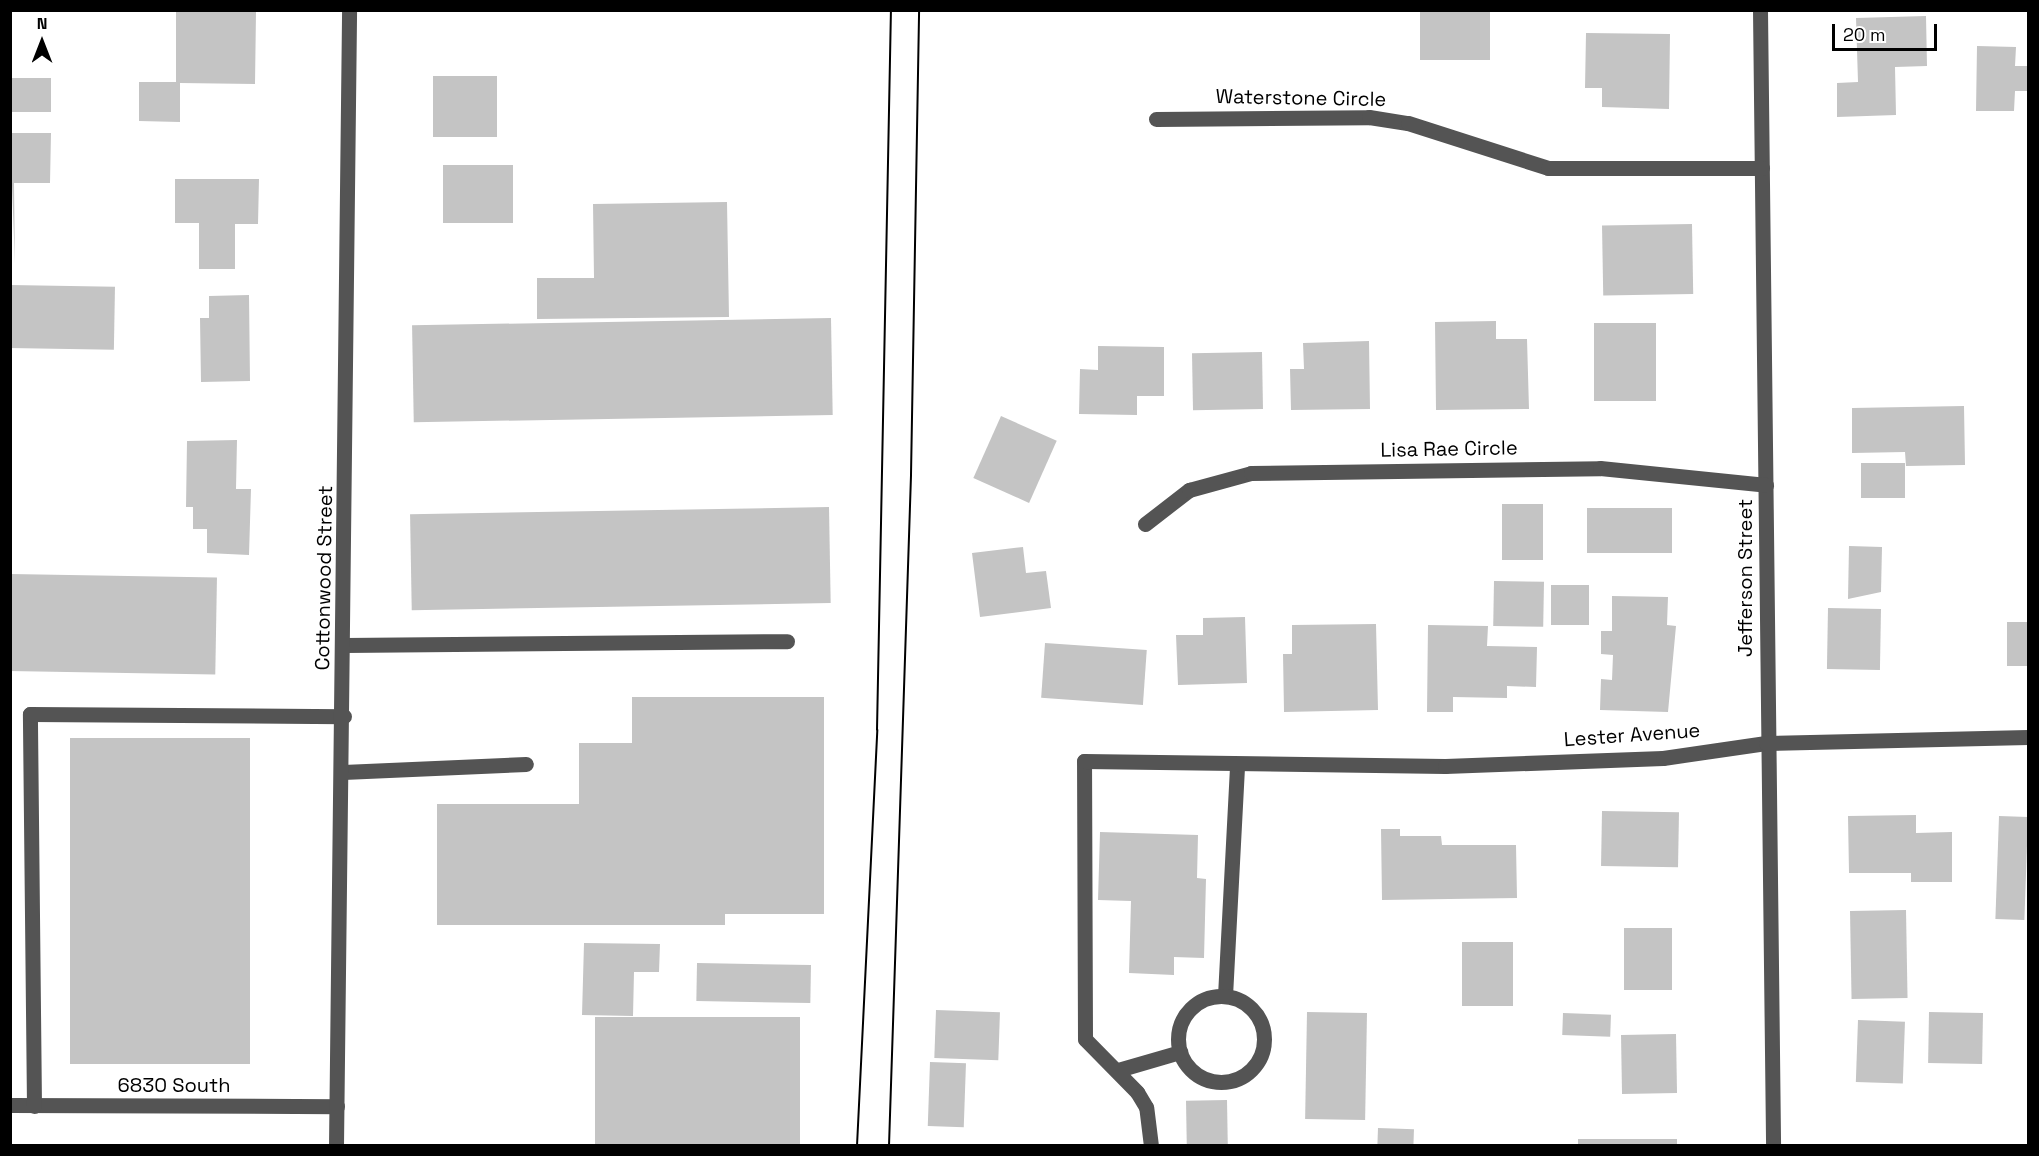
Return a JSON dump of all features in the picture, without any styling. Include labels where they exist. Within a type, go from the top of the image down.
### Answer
[{"type":"street","name":"Cottonwood Street","points":[[336,1146],[344,716],[349,10]]},
{"type":"street","name":"Jefferson Street","points":[[1760,10],[1766,485],[1766,743],[1773,1146]]},
{"type":"street","name":"Waterstone Circle","points":[[1156,119],[1369,117],[1408,123],[1548,168],[1762,168]]},
{"type":"street","name":"Lisa Rae Circle","points":[[1145,524],[1189,490],[1251,474],[1600,468],[1766,485]]},
{"type":"street","points":[[344,645],[788,641]]},
{"type":"street","points":[[34,1106],[30,714],[344,716]]},
{"type":"street","name":"Lester Avenue","points":[[1118,1070],[1085,1039],[1084,761],[1237,766],[1663,758],[1766,743],[2028,737]]},
{"type":"street","points":[[343,772],[526,764]]},
{"type":"street","points":[[1225,996],[1237,766]]},
{"type":"street","points":[[1225,996],[1241,1001],[1263,1026],[1265,1042],[1249,1072],[1235,1080],[1202,1077],[1180,1052],[1183,1019],[1194,1006],[1225,996]]},
{"type":"street","points":[[1151,1146],[1146,1107],[1118,1070],[1180,1052]]},
{"type":"street","name":"6830 South","points":[[10,1105],[337,1106]]},
{"type":"building","points":[[1420,10],[1490,10],[1490,60],[1420,60]]},
{"type":"building","points":[[176,12],[256,12],[255,84],[180,83],[180,122],[139,121],[139,82],[176,82]]},
{"type":"building","points":[[1926,16],[1927,66],[1895,67],[1896,115],[1837,117],[1837,83],[1858,82],[1856,18]]},
{"type":"building","points":[[1586,33],[1670,34],[1669,109],[1602,107],[1602,88],[1585,88]]},
{"type":"building","points":[[1977,46],[2016,47],[2015,66],[2028,66],[2028,91],[2015,91],[2014,111],[1976,111]]},
{"type":"building","points":[[433,76],[497,76],[497,137],[433,137]]},
{"type":"building","points":[[10,78],[51,78],[51,112],[10,112]]},
{"type":"building","points":[[10,133],[51,133],[50,183],[14,183],[15,264]]},
{"type":"building","points":[[443,165],[513,165],[513,223],[443,223]]},
{"type":"building","points":[[175,179],[259,179],[258,224],[235,224],[235,269],[199,269],[199,223],[175,223]]},
{"type":"building","points":[[727,202],[729,317],[537,319],[537,278],[594,278],[593,204]]},
{"type":"building","points":[[1692,224],[1693,294],[1603,296],[1602,226]]},
{"type":"building","points":[[10,285],[115,287],[114,350],[10,348]]},
{"type":"building","points":[[249,295],[250,381],[201,382],[200,318],[209,318],[209,296]]},
{"type":"building","points":[[831,318],[833,415],[414,422],[412,325]]},
{"type":"building","points":[[1496,321],[1496,339],[1527,339],[1529,409],[1436,410],[1435,322]]},
{"type":"building","points":[[1594,323],[1656,323],[1656,401],[1594,401]]},
{"type":"building","points":[[1369,341],[1370,409],[1291,410],[1290,369],[1304,369],[1303,343]]},
{"type":"building","points":[[1098,346],[1164,347],[1164,396],[1137,396],[1137,415],[1079,414],[1080,369],[1098,370]]},
{"type":"building","points":[[1262,352],[1263,409],[1193,410],[1192,353]]},
{"type":"building","points":[[1964,406],[1965,465],[1906,466],[1905,452],[1852,453],[1852,408]]},
{"type":"building","points":[[1001,416],[1057,441],[1029,503],[973,478]]},
{"type":"building","points":[[237,440],[236,489],[251,489],[249,555],[207,553],[207,529],[193,529],[193,507],[186,507],[187,441]]},
{"type":"building","points":[[1861,463],[1905,463],[1905,498],[1861,498]]},
{"type":"building","points":[[1502,504],[1543,504],[1543,560],[1502,560]]},
{"type":"building","points":[[829,507],[831,603],[412,610],[410,514]]},
{"type":"building","points":[[1587,508],[1672,508],[1672,553],[1587,553]]},
{"type":"building","points":[[1849,546],[1882,547],[1881,592],[1848,599]]},
{"type":"building","points":[[1023,547],[1026,573],[1046,571],[1051,608],[980,617],[972,553]]},
{"type":"building","points":[[10,574],[217,578],[215,675],[10,671]]},
{"type":"building","points":[[1494,581],[1544,582],[1543,627],[1493,626]]},
{"type":"building","points":[[1551,585],[1589,585],[1589,625],[1551,625]]},
{"type":"building","points":[[1612,596],[1668,597],[1667,625],[1676,626],[1668,712],[1600,710],[1601,679],[1612,680],[1613,655],[1601,654],[1601,631],[1612,631]]},
{"type":"building","points":[[1828,608],[1881,609],[1880,670],[1827,669]]},
{"type":"building","points":[[1245,617],[1247,683],[1178,685],[1176,635],[1203,635],[1203,618]]},
{"type":"building","points":[[2007,622],[2028,622],[2028,666],[2007,666]]},
{"type":"building","points":[[1376,624],[1378,710],[1284,712],[1283,654],[1292,654],[1292,625]]},
{"type":"building","points":[[1428,625],[1488,626],[1487,646],[1537,647],[1536,687],[1507,686],[1507,698],[1453,697],[1453,712],[1427,712]]},
{"type":"building","points":[[1045,643],[1147,650],[1143,705],[1041,698]]},
{"type":"building","points":[[632,697],[824,697],[824,914],[725,914],[725,925],[437,925],[437,804],[579,804],[579,743],[632,743]]},
{"type":"building","points":[[70,738],[250,738],[250,1064],[70,1064]]},
{"type":"building","points":[[1602,811],[1679,812],[1678,867],[1601,866]]},
{"type":"building","points":[[1916,815],[1916,833],[1952,832],[1952,882],[1911,882],[1911,873],[1849,873],[1848,816]]},
{"type":"building","points":[[1999,816],[2028,817],[2024,920],[1995,919]]},
{"type":"building","points":[[1381,829],[1400,829],[1400,836],[1441,836],[1442,845],[1516,845],[1517,898],[1382,900]]},
{"type":"building","points":[[1100,832],[1198,835],[1197,878],[1206,879],[1204,958],[1174,957],[1174,975],[1129,973],[1131,901],[1098,900]]},
{"type":"building","points":[[1906,910],[1908,998],[1852,999],[1850,911]]},
{"type":"building","points":[[1624,928],[1672,928],[1672,990],[1624,990]]},
{"type":"building","points":[[1462,942],[1513,942],[1513,1006],[1462,1006]]},
{"type":"building","points":[[584,943],[660,944],[659,972],[634,972],[633,1016],[582,1015]]},
{"type":"building","points":[[697,963],[811,965],[810,1003],[696,1001]]},
{"type":"building","points":[[936,1010],[1000,1012],[998,1060],[934,1058]]},
{"type":"building","points":[[1307,1012],[1367,1013],[1365,1120],[1305,1119]]},
{"type":"building","points":[[1929,1012],[1983,1013],[1982,1064],[1928,1063]]},
{"type":"building","points":[[1563,1013],[1611,1015],[1610,1037],[1562,1035]]},
{"type":"building","points":[[595,1017],[800,1017],[800,1146],[595,1146]]},
{"type":"building","points":[[1858,1020],[1905,1022],[1903,1084],[1856,1082]]},
{"type":"building","points":[[1676,1034],[1677,1093],[1622,1094],[1621,1035]]},
{"type":"building","points":[[930,1062],[966,1063],[964,1127],[928,1126]]},
{"type":"building","points":[[1227,1100],[1228,1146],[1187,1146],[1186,1101]]},
{"type":"building","points":[[1378,1128],[1414,1129],[1413,1146],[1377,1146]]},
{"type":"building","points":[[1578,1139],[1677,1139],[1677,1146],[1578,1146]]},
{"type":"tram line","points":[[857,1146],[877,730],[891,10]]},
{"type":"tram line","points":[[889,1146],[911,475],[919,10]]}]
